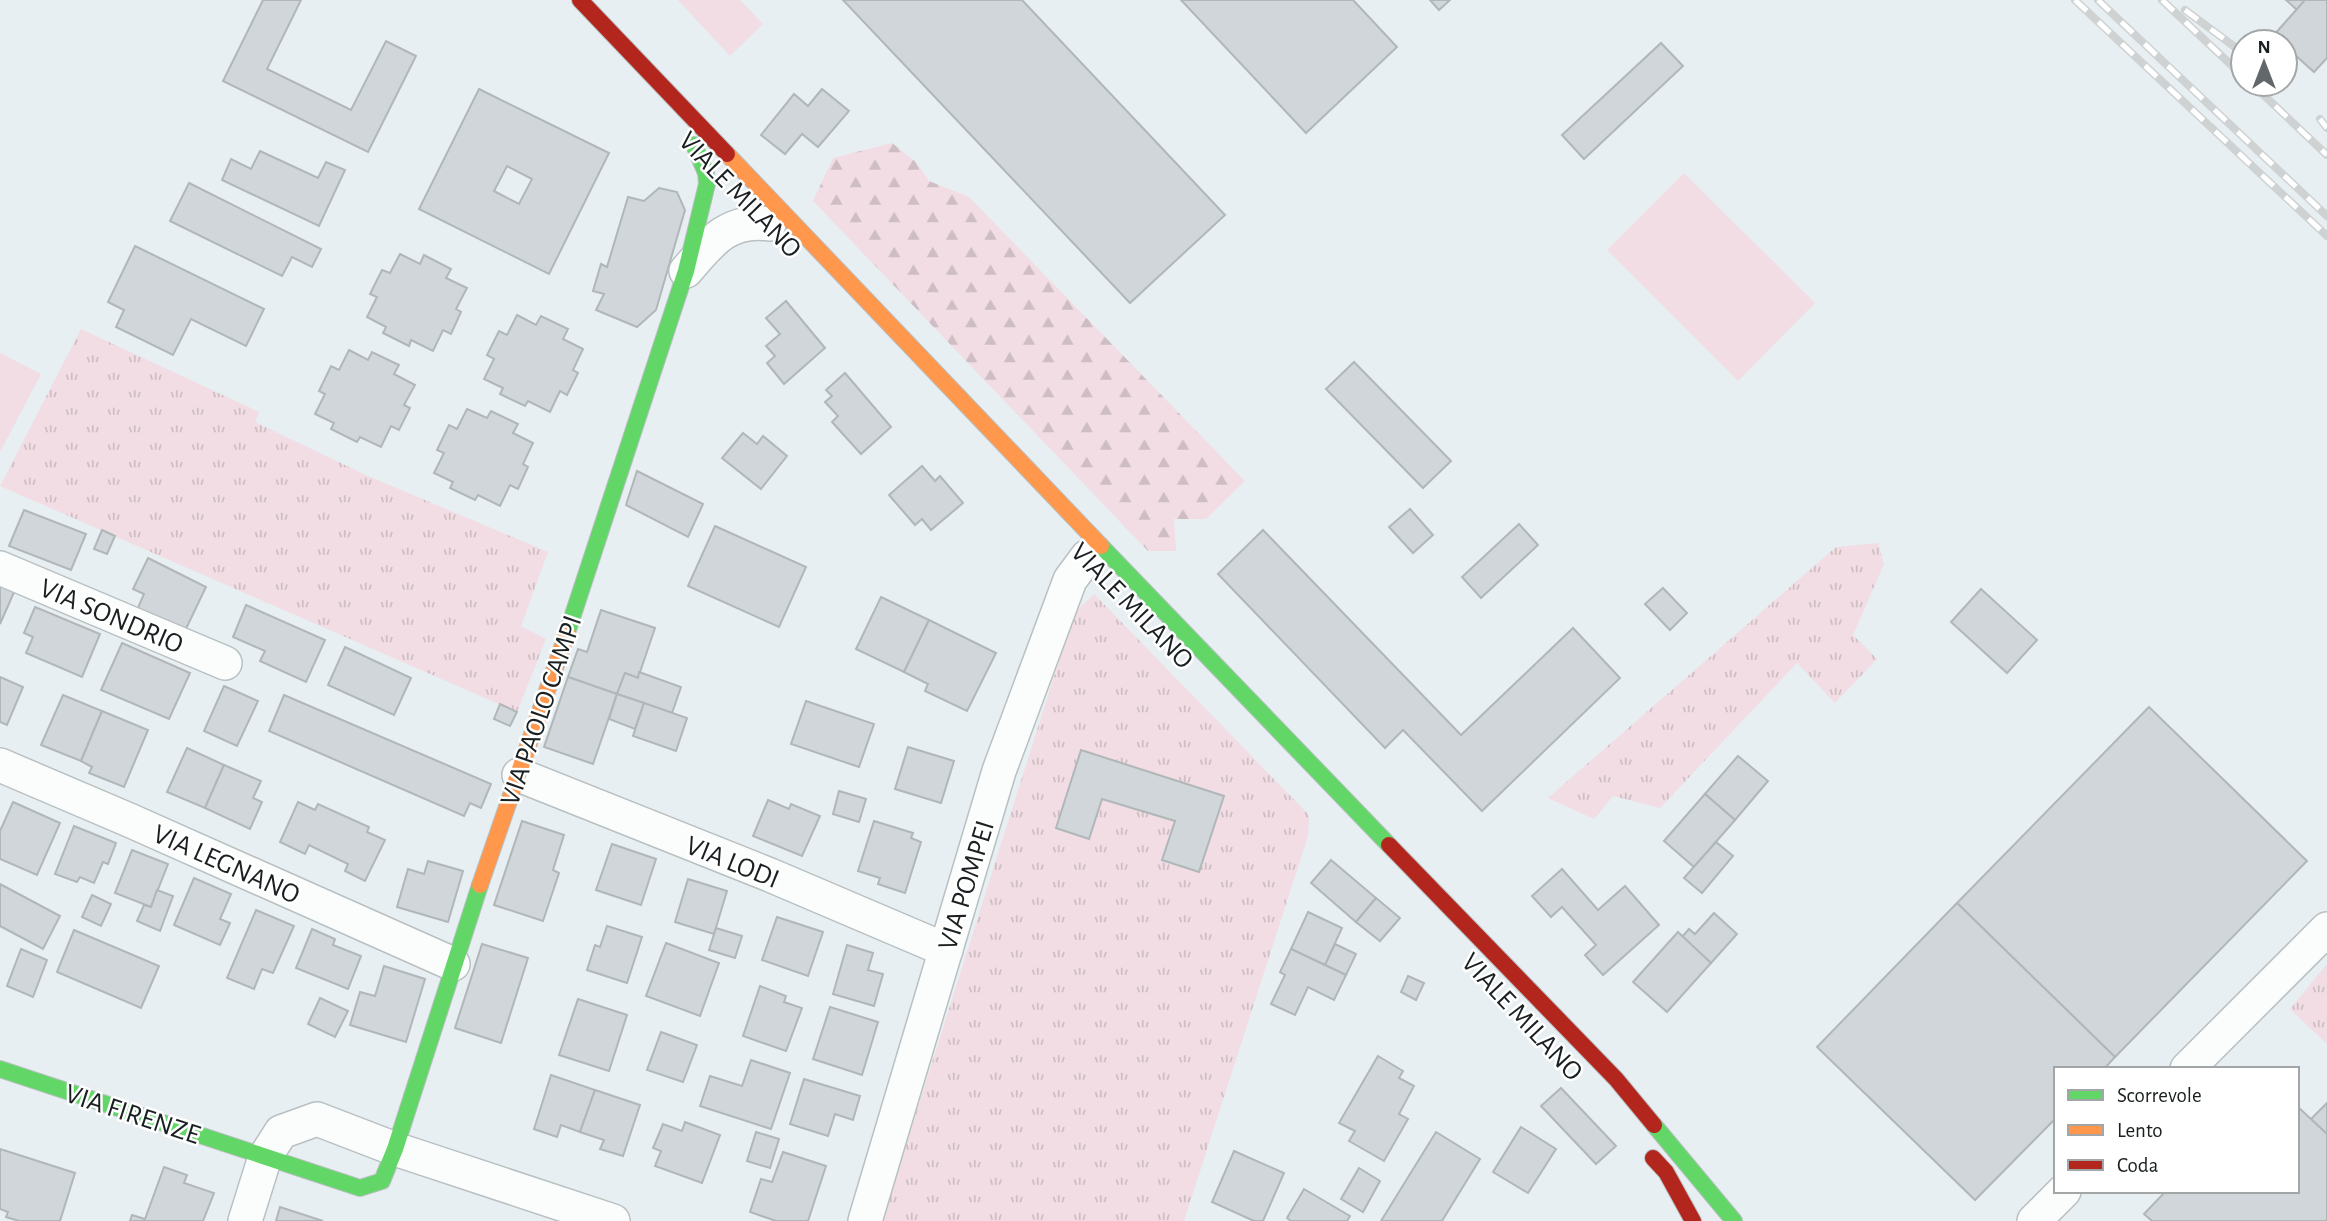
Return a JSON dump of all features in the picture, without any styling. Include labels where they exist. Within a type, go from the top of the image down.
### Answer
[{"type":"main road","name":"VIALE MILANO","points":[[580,0],[1320,775],[1616,1079],[1734,1221]]},
{"type":"main road","name":"VIALE MILANO","points":[[689,139],[722,174]]},
{"type":"main road","name":"VIA PAOLO CAMPI","points":[[395,1149],[453,964],[519,775],[686,271],[707,184],[706,173],[689,139]]},
{"type":"main road","name":"VIA FIRENZE","points":[[0,1069],[360,1188],[382,1181],[395,1149]]},
{"type":"main road","points":[[1638,1141],[1666,1172],[1693,1221]]},
{"type":"street","name":"VIA PAOLO CAMPI","points":[[686,271],[718,236],[728,229],[766,220]]},
{"type":"street","name":"VIA POMPEI","points":[[865,1221],[999,771],[1070,580],[1087,556]]},
{"type":"street","name":"VIA SONDRIO","points":[[0,568],[225,663]]},
{"type":"street","name":"VIA LEGNANO","points":[[0,765],[453,964]]},
{"type":"street","name":"VIA LODI","points":[[519,775],[769,875],[946,950]]},
{"type":"street","points":[[2189,1067],[2327,929]]},
{"type":"street","points":[[245,1221],[265,1157],[281,1132],[317,1119],[395,1149],[613,1221]]},
{"type":"street","points":[[2034,1221],[2062,1193]]},
{"type":"green space","points":[[678,0],[740,0],[763,24],[730,56]]},
{"type":"green space","points":[[892,143],[916,162],[929,181],[969,197],[1245,481],[1206,519],[1174,519],[1176,551],[1148,551],[813,201],[833,158]]},
{"type":"green space","points":[[1684,173],[1815,303],[1738,381],[1607,250]]},
{"type":"green space","points":[[81,329],[259,412],[255,422],[368,476],[548,552],[521,626],[546,639],[517,712],[0,486]]},
{"type":"green space","points":[[0,353],[41,374],[0,452]]},
{"type":"green space","points":[[1878,543],[1884,564],[1853,635],[1877,659],[1835,703],[1797,663],[1660,808],[1613,796],[1594,819],[1548,798],[1836,547]]},
{"type":"green space","points":[[1094,594],[1309,815],[1308,836],[1184,1221],[882,1221],[1074,613]],"holes":[[[1082,750],[1224,796],[1199,872],[1162,860],[1175,821],[1102,799],[1089,839],[1056,828]]]},
{"type":"green space","points":[[2327,964],[2327,1044],[2290,1009]]},
{"type":"building","points":[[263,0],[301,0],[267,69],[351,110],[386,41],[416,56],[368,152],[223,81]]},
{"type":"building","points":[[843,0],[1022,0],[1225,215],[1130,303]]},
{"type":"building","points":[[1181,0],[1353,0],[1397,47],[1306,133]]},
{"type":"building","points":[[1430,0],[1450,0],[1439,10]]},
{"type":"building","points":[[2286,0],[2305,0],[2297,10]]},
{"type":"building","points":[[2305,0],[2327,0],[2327,58],[2314,72],[2299,59],[2299,28],[2280,28]]},
{"type":"building","points":[[1661,43],[1683,66],[1584,159],[1562,135]]},
{"type":"building","points":[[479,89],[609,153],[549,274],[419,209]],"holes":[[[507,166],[532,179],[519,204],[494,191]]]},
{"type":"building","points":[[822,89],[849,111],[818,147],[802,134],[785,154],[761,135],[794,94],[808,106]]},
{"type":"building","points":[[260,151],[318,178],[326,162],[345,170],[319,226],[222,180],[231,159],[251,169]]},
{"type":"building","points":[[189,183],[321,249],[312,267],[292,257],[282,276],[170,221]]},
{"type":"building","points":[[659,188],[677,192],[685,210],[656,310],[637,327],[596,310],[604,294],[593,291],[601,264],[607,267],[628,197],[644,201]]},
{"type":"building","points":[[135,246],[264,309],[246,346],[191,319],[173,355],[116,327],[124,310],[108,302]]},
{"type":"building","points":[[400,254],[420,264],[424,255],[451,269],[446,278],[467,288],[456,309],[461,312],[451,334],[443,330],[433,351],[411,340],[409,346],[383,333],[386,327],[367,317],[377,297],[370,294],[382,270],[390,273]]},
{"type":"building","points":[[786,301],[825,348],[784,384],[767,363],[775,356],[766,346],[780,334],[766,318]]},
{"type":"building","points":[[517,315],[536,325],[541,316],[568,329],[563,339],[583,349],[573,370],[578,373],[567,395],[560,391],[550,412],[528,401],[525,406],[500,394],[503,388],[484,379],[494,359],[487,355],[499,331],[507,335]]},
{"type":"building","points":[[349,350],[368,360],[372,352],[399,365],[394,374],[415,385],[404,405],[410,408],[399,430],[391,426],[381,447],[360,437],[357,442],[331,429],[334,423],[315,414],[325,394],[319,391],[331,366],[339,370]]},
{"type":"building","points":[[1354,362],[1451,461],[1423,488],[1326,389]]},
{"type":"building","points":[[845,373],[891,427],[861,454],[832,422],[838,416],[825,402],[832,396],[826,390]]},
{"type":"building","points":[[467,409],[487,418],[491,411],[518,424],[513,433],[533,443],[523,464],[528,467],[518,489],[510,485],[500,506],[478,495],[475,500],[450,488],[453,482],[434,473],[444,453],[437,450],[449,425],[457,429]]},
{"type":"building","points":[[743,433],[757,444],[763,436],[787,456],[761,489],[722,458]]},
{"type":"building","points":[[922,466],[935,481],[940,476],[963,503],[931,530],[922,519],[915,525],[889,495]]},
{"type":"building","points":[[637,471],[703,504],[688,537],[626,505]]},
{"type":"building","points":[[1410,509],[1433,535],[1413,553],[1389,527]]},
{"type":"building","points":[[24,510],[86,534],[71,570],[9,546]]},
{"type":"building","points":[[1519,524],[1538,545],[1481,598],[1462,577]]},
{"type":"building","points":[[715,526],[806,567],[779,627],[688,586]]},
{"type":"building","points":[[102,530],[115,536],[107,554],[94,549]]},
{"type":"building","points":[[1263,530],[1461,735],[1573,628],[1620,678],[1482,811],[1403,730],[1385,748],[1218,574]]},
{"type":"building","points":[[148,558],[206,587],[184,633],[137,610],[144,594],[133,589]]},
{"type":"building","points":[[0,584],[15,590],[0,624]]},
{"type":"building","points":[[1663,588],[1687,613],[1670,630],[1645,604]]},
{"type":"building","points":[[1981,589],[2037,640],[2007,673],[1951,622]]},
{"type":"building","points":[[881,597],[929,620],[904,672],[856,649]]},
{"type":"building","points":[[246,605],[325,640],[306,682],[260,661],[265,651],[233,637]]},
{"type":"building","points":[[35,607],[100,634],[82,677],[26,653],[33,637],[24,633]]},
{"type":"building","points":[[601,610],[655,628],[638,678],[625,673],[617,694],[568,677],[578,649],[587,652]]},
{"type":"building","points":[[929,620],[996,653],[967,711],[925,691],[928,684],[904,672]]},
{"type":"building","points":[[122,643],[190,673],[169,719],[101,690]]},
{"type":"building","points":[[345,647],[411,678],[394,715],[328,685]]},
{"type":"building","points":[[639,672],[681,687],[672,713],[617,694],[625,673],[638,678]]},
{"type":"building","points":[[0,677],[23,687],[7,725],[0,722]]},
{"type":"building","points":[[568,677],[617,694],[593,764],[544,747]]},
{"type":"building","points":[[224,686],[258,701],[237,746],[204,731]]},
{"type":"building","points":[[617,694],[644,703],[635,729],[609,719]]},
{"type":"building","points":[[63,695],[102,711],[81,761],[41,745]]},
{"type":"building","points":[[284,695],[491,784],[481,808],[470,803],[464,816],[269,731]]},
{"type":"building","points":[[806,701],[874,724],[859,767],[791,744]]},
{"type":"building","points":[[644,703],[687,718],[676,751],[633,736]]},
{"type":"building","points":[[500,704],[517,712],[510,726],[494,719]]},
{"type":"building","points":[[2149,707],[2307,861],[2115,1057],[1957,903]]},
{"type":"building","points":[[102,711],[148,730],[124,787],[89,773],[92,767],[81,761]]},
{"type":"building","points":[[908,747],[954,761],[941,803],[895,789]]},
{"type":"building","points":[[187,748],[224,765],[205,808],[167,792]]},
{"type":"building","points":[[1081,750],[1224,796],[1199,872],[1162,860],[1175,821],[1102,799],[1089,839],[1056,828]]},
{"type":"building","points":[[1738,756],[1768,781],[1735,820],[1705,794]]},
{"type":"building","points":[[224,765],[261,781],[253,798],[262,802],[250,829],[205,808]]},
{"type":"building","points":[[839,791],[866,799],[859,822],[833,814]]},
{"type":"building","points":[[1705,794],[1735,820],[1694,867],[1664,841]]},
{"type":"building","points":[[768,800],[789,809],[791,804],[820,816],[802,856],[753,836]]},
{"type":"building","points":[[13,802],[60,823],[37,875],[0,859],[0,831]]},
{"type":"building","points":[[298,802],[315,810],[318,804],[369,827],[367,832],[385,840],[365,881],[345,871],[348,864],[309,845],[305,854],[280,842]]},
{"type":"building","points":[[522,821],[564,835],[553,870],[559,873],[543,921],[494,905]]},
{"type":"building","points":[[874,821],[913,833],[911,838],[921,842],[905,893],[878,884],[880,878],[858,871]]},
{"type":"building","points":[[74,826],[116,843],[108,864],[103,862],[94,883],[80,877],[77,882],[55,874]]},
{"type":"building","points":[[1716,842],[1733,856],[1702,893],[1684,878]]},
{"type":"building","points":[[612,844],[656,859],[641,905],[596,890]]},
{"type":"building","points":[[132,850],[168,864],[151,907],[115,893]]},
{"type":"building","points":[[1331,860],[1376,898],[1356,922],[1311,883]]},
{"type":"building","points":[[428,861],[463,871],[448,922],[397,907],[408,869],[424,874]]},
{"type":"building","points":[[1562,869],[1598,910],[1625,886],[1659,925],[1603,975],[1585,955],[1596,945],[1562,907],[1551,917],[1532,896]]},
{"type":"building","points":[[194,878],[231,894],[220,919],[230,923],[220,945],[174,925]]},
{"type":"building","points":[[688,879],[727,891],[714,934],[675,922]]},
{"type":"building","points":[[0,884],[60,916],[43,949],[0,926]]},
{"type":"building","points":[[157,890],[173,896],[160,931],[137,921],[144,905],[151,907]]},
{"type":"building","points":[[92,895],[111,904],[101,926],[82,917]]},
{"type":"building","points":[[1376,898],[1400,918],[1380,941],[1356,922]]},
{"type":"building","points":[[1957,903],[2115,1057],[2106,1067],[2054,1067],[2054,1120],[1975,1200],[1817,1047]]},
{"type":"building","points":[[256,910],[294,926],[273,973],[262,969],[254,989],[227,978]]},
{"type":"building","points":[[1308,912],[1342,928],[1325,965],[1291,949]]},
{"type":"building","points":[[1714,913],[1737,934],[1711,963],[1682,937],[1689,929],[1695,934]]},
{"type":"building","points":[[777,917],[823,932],[808,976],[762,960]]},
{"type":"building","points":[[607,926],[642,937],[627,983],[587,970],[595,945],[600,947]]},
{"type":"building","points":[[716,928],[742,936],[735,958],[709,950]]},
{"type":"building","points":[[312,929],[335,939],[333,945],[361,956],[348,989],[296,968]]},
{"type":"building","points":[[74,930],[159,966],[141,1008],[57,972]]},
{"type":"building","points":[[1678,932],[1711,963],[1667,1012],[1633,982]]},
{"type":"building","points":[[666,943],[719,963],[700,1016],[646,996]]},
{"type":"building","points":[[482,944],[528,958],[501,1043],[455,1028]]},
{"type":"building","points":[[1335,944],[1356,954],[1346,975],[1325,965]]},
{"type":"building","points":[[847,945],[873,953],[868,970],[883,974],[874,1006],[833,994]]},
{"type":"building","points":[[21,949],[47,960],[33,997],[7,986]]},
{"type":"building","points":[[1291,949],[1346,975],[1334,1000],[1308,987],[1295,1015],[1271,1004],[1285,975],[1280,972]]},
{"type":"building","points":[[384,966],[425,979],[406,1042],[350,1025],[360,992],[375,996]]},
{"type":"building","points":[[1408,976],[1424,983],[1416,1000],[1401,992]]},
{"type":"building","points":[[760,986],[786,996],[784,1002],[802,1008],[786,1051],[743,1036]]},
{"type":"building","points":[[320,998],[348,1011],[335,1037],[308,1024]]},
{"type":"building","points":[[578,999],[627,1015],[609,1071],[559,1055]]},
{"type":"building","points":[[830,1007],[878,1022],[862,1075],[813,1059]]},
{"type":"building","points":[[661,1032],[697,1045],[683,1082],[647,1070]]},
{"type":"building","points":[[1378,1056],[1403,1071],[1399,1078],[1414,1086],[1399,1114],[1408,1119],[1384,1161],[1349,1141],[1355,1131],[1339,1123]]},
{"type":"building","points":[[751,1060],[790,1073],[771,1129],[700,1106],[710,1076],[742,1086]]},
{"type":"building","points":[[551,1075],[595,1090],[580,1132],[561,1125],[557,1137],[534,1129]]},
{"type":"building","points":[[804,1079],[860,1096],[853,1120],[835,1114],[828,1136],[790,1124]]},
{"type":"building","points":[[1561,1088],[1616,1146],[1596,1164],[1541,1106]]},
{"type":"building","points":[[595,1090],[640,1105],[623,1156],[600,1149],[604,1140],[580,1132]]},
{"type":"building","points":[[2327,1103],[2327,1134],[2311,1119]]},
{"type":"building","points":[[2299,1108],[2327,1134],[2327,1221],[2152,1221],[2144,1214],[2164,1193],[2299,1193]]},
{"type":"building","points":[[685,1122],[720,1135],[702,1183],[655,1166],[661,1151],[653,1148],[663,1124],[682,1131]]},
{"type":"building","points":[[1521,1127],[1556,1149],[1528,1193],[1493,1172]]},
{"type":"building","points":[[756,1132],[779,1139],[770,1168],[747,1161]]},
{"type":"building","points":[[1436,1132],[1480,1159],[1442,1221],[1381,1221]]},
{"type":"building","points":[[0,1149],[75,1173],[60,1221],[19,1221],[6,1217],[8,1212],[0,1209]]},
{"type":"building","points":[[1234,1151],[1284,1173],[1263,1221],[1254,1221],[1212,1202]]},
{"type":"building","points":[[783,1152],[826,1166],[808,1221],[776,1221],[750,1212],[761,1179],[772,1182]]},
{"type":"building","points":[[164,1167],[187,1175],[184,1183],[214,1193],[203,1221],[130,1221],[132,1215],[145,1219]]},
{"type":"building","points":[[1359,1168],[1380,1181],[1363,1212],[1341,1199]]},
{"type":"building","points":[[1304,1189],[1350,1216],[1347,1221],[1291,1221],[1287,1218]]},
{"type":"building","points":[[280,1207],[323,1221],[276,1221]]},
{"type":"railway","points":[[2075,0],[2327,236]]},
{"type":"railway","points":[[2098,0],[2327,216]]},
{"type":"railway","points":[[2162,0],[2229,63]]},
{"type":"railway","points":[[2185,10],[2229,43]]},
{"type":"railway","points":[[2267,98],[2327,155]]},
{"type":"railway","points":[[2320,119],[2327,128]]},
{"type":"traffic: fast","points":[[567,633],[686,271],[707,184],[706,173],[694,145]]},
{"type":"traffic: fast","points":[[1101,546],[1389,845]]},
{"type":"traffic: fast","points":[[0,1069],[360,1188],[382,1181],[395,1149],[480,885]]},
{"type":"traffic: fast","points":[[1654,1125],[1734,1221]]},
{"type":"traffic: slow","points":[[727,154],[1101,546]]},
{"type":"traffic: slow","points":[[480,885],[567,633]]},
{"type":"traffic: jam","points":[[580,0],[727,154]]},
{"type":"traffic: jam","points":[[1389,845],[1616,1079],[1654,1125]]},
{"type":"traffic: jam","points":[[1653,1158],[1666,1172],[1693,1221]]}]
